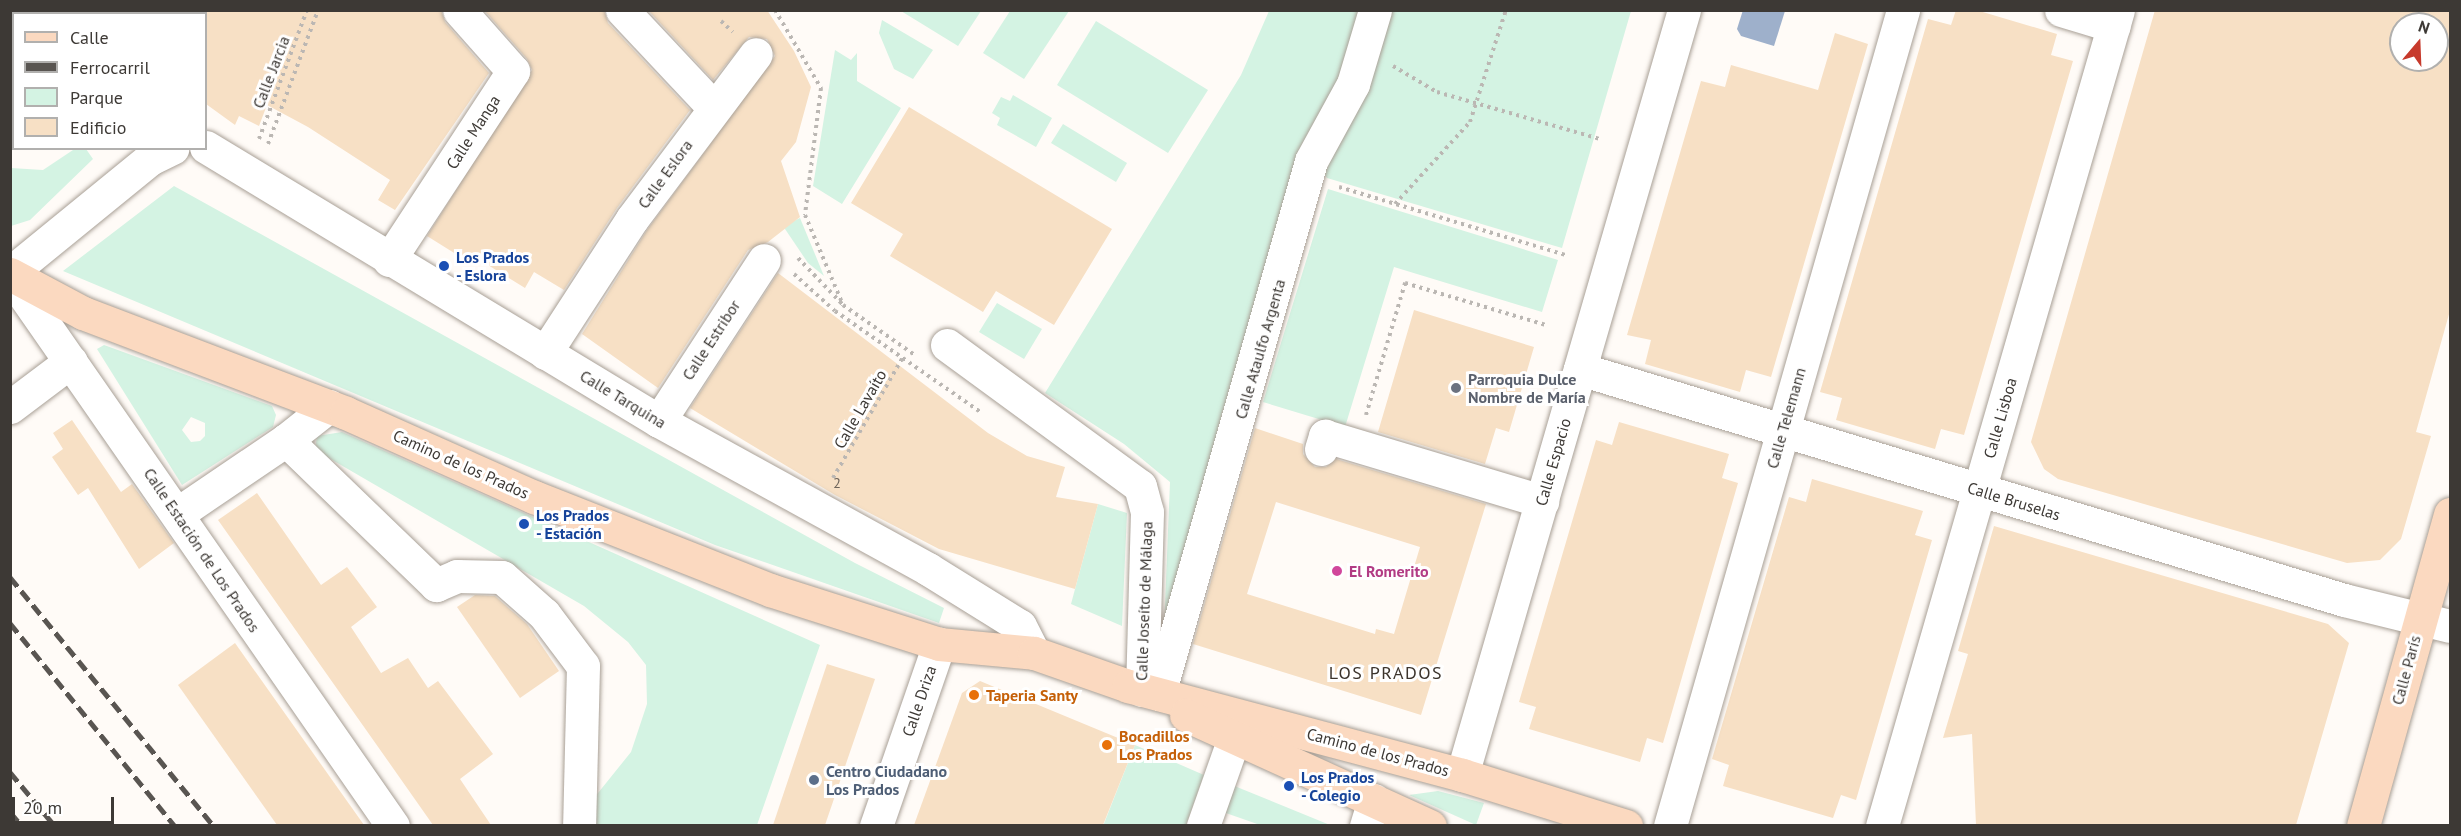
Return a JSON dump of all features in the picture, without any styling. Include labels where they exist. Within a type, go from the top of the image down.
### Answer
[{"type":"main road","name":"Camino de los Prados","points":[[10,274],[83,313],[329,406],[534,497],[770,591],[939,644],[1034,653],[1143,690],[1462,775],[1626,825]]},
{"type":"main road","name":"Calle París","points":[[2363,825],[2435,622],[2451,514]]},
{"type":"main road","name":"Camino de los Prados","points":[[1143,690],[1370,813],[1430,825]]},
{"type":"main road","points":[[1542,825],[1572,809]]},
{"type":"street","name":"Calle Manga","points":[[389,260],[513,71],[459,10]]},
{"type":"street","name":"Calle Ataulfo Argenta","points":[[1143,690],[1310,179],[1311,161],[1353,84],[1375,10]]},
{"type":"street","name":"Calle Espacio","points":[[1462,775],[1684,10]]},
{"type":"street","name":"Calle Telemann","points":[[1670,825],[1903,10]]},
{"type":"street","points":[[2061,10],[2116,18]]},
{"type":"street","points":[[623,11],[713,107]]},
{"type":"street","name":"Calle Lisboa","points":[[1882,825],[2116,18]]},
{"type":"street","name":"Calle Eslora","points":[[545,353],[713,107],[737,85],[756,54]]},
{"type":"street","name":"Calle Tarquina","points":[[207,148],[389,260],[659,421],[928,569],[1020,626],[1034,653]]},
{"type":"street","points":[[10,274],[141,166],[169,150]]},
{"type":"street","name":"Calle Estribor","points":[[659,421],[778,266]]},
{"type":"street","name":"Calle Estación de Los Prados","points":[[10,274],[393,825]]},
{"type":"street","name":"Calle Joseíto de Málaga","points":[[947,345],[1140,486],[1147,512],[1143,690]]},
{"type":"street","points":[[10,406],[71,361]]},
{"type":"street","name":"Calle Bruselas","points":[[1580,369],[1979,490],[2435,622]]},
{"type":"street","points":[[177,514],[286,440],[329,406]]},
{"type":"street","points":[[1321,449],[1325,435],[1542,501]]},
{"type":"street","points":[[286,440],[436,585],[457,576],[502,577],[544,614],[583,666],[579,825]]},
{"type":"street","name":"Calle Driza","points":[[876,825],[939,644]]},
{"type":"street","points":[[1203,825],[1234,738]]},
{"type":"path","name":"Calle Jarcia","points":[[258,141],[307,10]]},
{"type":"path","points":[[264,154],[318,10]]},
{"type":"path","points":[[775,10],[821,88],[805,215],[843,305],[800,260]]},
{"type":"path","points":[[1395,204],[1470,122],[1506,10]]},
{"type":"path","points":[[774,24],[778,17]]},
{"type":"path","points":[[1365,43],[1408,78],[1437,92],[1600,139]]},
{"type":"path","points":[[1310,179],[1566,255]]},
{"type":"path","points":[[778,266],[978,414],[987,412]]},
{"type":"path","points":[[1365,419],[1406,283],[1546,325]]},
{"type":"path","name":"Calle Lavaíto","points":[[837,471],[904,361]]},
{"type":"green space","points":[[901,11],[981,11],[958,46]]},
{"type":"green space","points":[[1010,11],[1069,11],[1024,79],[983,53]]},
{"type":"green space","points":[[1269,11],[1363,11],[1343,80],[1299,154],[1222,414],[1164,630],[1170,482],[1124,444],[1045,393],[1241,75]]},
{"type":"green space","points":[[1385,11],[1631,11],[1562,248],[1327,178],[1323,173]]},
{"type":"green space","points":[[882,20],[933,50],[913,79],[894,69],[879,33]]},
{"type":"green space","points":[[1096,21],[1208,90],[1168,153],[1057,85]]},
{"type":"green space","points":[[835,50],[851,60],[857,53],[857,81],[901,108],[842,204],[813,186]]},
{"type":"green space","points":[[1013,95],[1052,118],[1036,147],[997,125],[1000,118],[992,113],[1001,97],[1010,101]]},
{"type":"green space","points":[[1063,124],[1127,163],[1116,182],[1051,143]]},
{"type":"green space","points":[[73,150],[87,150],[93,159],[30,220],[11,226],[11,168],[43,170]]},
{"type":"green space","points":[[174,186],[855,563],[944,608],[939,623],[715,545],[63,271]]},
{"type":"green space","points":[[1328,189],[1558,260],[1542,312],[1394,267],[1345,427],[1263,402]]},
{"type":"green space","points":[[800,218],[824,276],[808,263],[783,226]]},
{"type":"green space","points":[[997,303],[1042,329],[1024,359],[979,332]]},
{"type":"green space","points":[[104,345],[272,406],[276,415],[273,427],[182,485],[97,349]],"holes":[[[191,417],[205,423],[205,436],[200,441],[191,442],[182,430]]]},
{"type":"green space","points":[[342,432],[820,645],[757,825],[592,825],[594,798],[631,752],[647,704],[646,665],[628,642],[584,606],[315,450],[317,436]]},
{"type":"green space","points":[[1098,504],[1127,513],[1122,626],[1071,604]]},
{"type":"green space","points":[[1135,745],[1204,775],[1186,825],[1103,826]]},
{"type":"green space","points":[[1232,785],[1330,825],[1260,825],[1223,812]]},
{"type":"green space","points":[[1438,791],[1484,803],[1476,825],[1409,795]]},
{"type":"water","points":[[1743,10],[1785,11],[1774,46],[1741,36],[1737,29]]},
{"type":"building","points":[[206,10],[441,10],[445,22],[489,73],[395,210],[378,200],[390,180],[308,127],[267,105],[259,126],[239,116],[235,125],[207,105]]},
{"type":"building","points":[[484,10],[604,10],[608,23],[690,110],[617,208],[564,290],[534,272],[525,288],[472,255],[467,261],[427,236],[532,70],[527,59]]},
{"type":"building","points":[[648,10],[767,10],[794,51],[811,87],[796,142],[781,161],[800,217],[768,242],[748,250],[658,388],[582,334],[647,230],[775,56],[767,39],[749,37],[713,80]]},
{"type":"building","points":[[1956,10],[1976,10],[2057,34],[2051,55],[2073,61],[1964,435],[1941,429],[1935,449],[1836,420],[1842,398],[1820,392],[1928,19],[1951,25]]},
{"type":"building","points":[[2155,10],[2451,10],[2451,307],[2416,432],[2431,436],[2401,539],[2380,560],[2347,563],[2058,479],[2044,469],[2031,442]]},
{"type":"building","points":[[1835,33],[1868,44],[1771,377],[1746,370],[1740,392],[1645,364],[1651,340],[1627,335],[1701,81],[1725,87],[1731,65],[1818,90]]},
{"type":"building","points":[[909,107],[1112,229],[1054,325],[996,291],[983,312],[890,256],[903,234],[851,203]]},
{"type":"building","points":[[778,273],[988,433],[1027,456],[1065,467],[1056,497],[1098,504],[1075,589],[939,549],[835,495],[690,408]]},
{"type":"building","name":"Parroquia Dulce Nombre de María","points":[[1414,310],[1534,347],[1509,432],[1496,428],[1485,464],[1378,432]]},
{"type":"building","points":[[72,420],[121,492],[132,484],[174,543],[139,569],[88,488],[78,495],[52,457],[63,449],[53,433]]},
{"type":"building","points":[[1619,422],[1729,454],[1722,478],[1738,483],[1663,743],[1647,738],[1640,762],[1529,729],[1536,707],[1519,702],[1596,440],[1612,445]]},
{"type":"building","name":"El Romerito","points":[[1255,428],[1303,444],[1303,454],[1315,467],[1326,467],[1336,459],[1486,504],[1421,715],[1193,644]],"holes":[[[1276,502],[1420,547],[1394,634],[1376,629],[1375,634],[1247,594]]]},
{"type":"building","points":[[1812,479],[1923,511],[1915,535],[1932,540],[1856,800],[1841,795],[1833,818],[1723,786],[1729,765],[1712,759],[1789,497],[1806,502]]},
{"type":"building","points":[[257,493],[321,585],[347,567],[377,607],[351,627],[381,673],[408,658],[428,688],[438,681],[493,754],[460,779],[491,825],[433,825],[218,520]]},
{"type":"building","points":[[1994,526],[2328,624],[2349,643],[2296,825],[1976,825],[1972,734],[1943,738],[1968,654],[1958,651]]},
{"type":"building","points":[[475,595],[495,596],[527,624],[559,671],[520,698],[457,607]]},
{"type":"building","points":[[235,643],[364,825],[277,825],[178,685]]},
{"type":"building","points":[[827,664],[875,679],[825,825],[773,825]]},
{"type":"building","points":[[980,681],[1135,745],[1103,825],[914,825],[962,693]]},
{"type":"railway","points":[[10,577],[214,826]]},
{"type":"railway","points":[[10,623],[175,826]]},
{"type":"railway","points":[[10,772],[55,826]]},
{"type":"railway","points":[[10,812],[22,826]]},
{"type":"place","name":"Los Prados - Eslora","points":[[444,266]]},
{"type":"place","name":"Parroquia Dulce Nombre de María","points":[[1456,388]]},
{"type":"place","name":"Los Prados - Estación","points":[[524,524]]},
{"type":"place","name":"El Romerito","points":[[1337,571]]},
{"type":"place","name":"Taperia Santy","points":[[974,695]]},
{"type":"place","name":"Bocadillos Los Prados","points":[[1107,745]]},
{"type":"place","name":"Centro Ciudadano Los Prados","points":[[814,780]]},
{"type":"place","name":"Los Prados - Colegio","points":[[1289,786]]},
{"type":"district","name":"LOS PRADOS","points":[[1386,673]]}]
